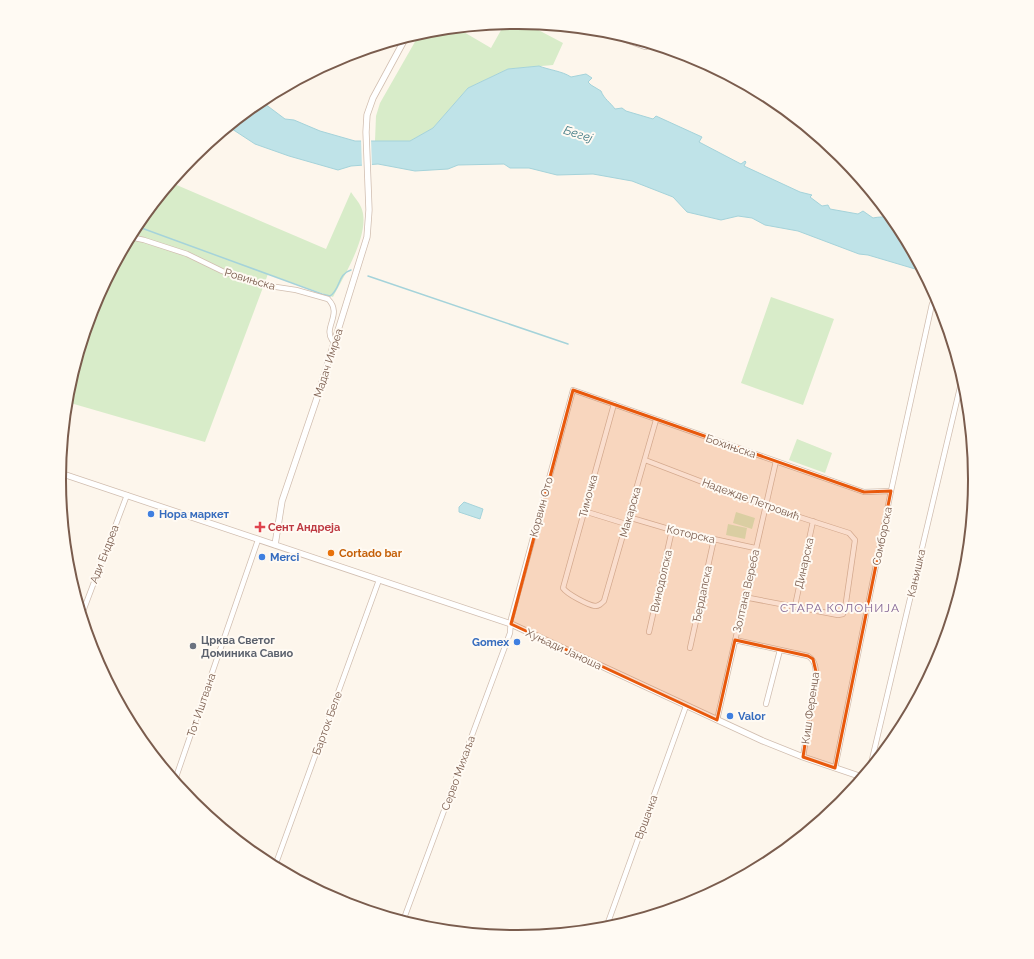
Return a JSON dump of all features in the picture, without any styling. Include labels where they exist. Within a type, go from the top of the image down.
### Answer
[{"type":"street","name":"Мадач Имреа","points":[[275,545],[282,501],[335,340],[367,236],[369,215],[366,132],[369,106],[403,43]]},
{"type":"street","name":"Ровињска","points":[[136,238],[187,254],[222,271],[244,279],[263,285],[296,290],[328,299],[334,308],[330,337],[332,340],[335,340]]},
{"type":"street","name":"Сомборска","points":[[834,768],[891,491],[932,305]]},
{"type":"street","name":"Бохињска","points":[[573,390],[864,492],[891,491]]},
{"type":"street","name":"Корвин Ото","points":[[511,624],[511,619],[573,390]]},
{"type":"street","name":"Кањишка","points":[[873,755],[959,392]]},
{"type":"street","name":"Тимочка","points":[[602,603],[593,606],[567,594],[563,588],[614,404]]},
{"type":"street","name":"Макарска","points":[[602,603],[656,420]]},
{"type":"street","name":"Надежде Петровић","points":[[645,460],[765,506],[849,533],[856,540],[843,614],[838,615],[794,606]]},
{"type":"street","name":"Золтана Вереба","points":[[717,720],[776,461]]},
{"type":"street","name":"Хуњади Јаноша","points":[[66,475],[511,624],[763,741],[857,776]]},
{"type":"street","name":"Ади Ендреа","points":[[85,606],[126,495]]},
{"type":"street","points":[[584,511],[626,524]]},
{"type":"street","name":"Которска","points":[[628,517],[672,530],[755,548]]},
{"type":"street","name":"Динарска","points":[[794,606],[814,521]]},
{"type":"street","name":"Винодолска","points":[[649,632],[672,530]]},
{"type":"street","name":"Ђердапска","points":[[690,648],[714,539]]},
{"type":"street","name":"Тот Иштвана","points":[[177,775],[258,540]]},
{"type":"street","name":"Барток Беле","points":[[277,860],[379,580]]},
{"type":"street","points":[[744,597],[794,606]]},
{"type":"street","name":"Серво Михаља","points":[[405,916],[510,633],[511,624]]},
{"type":"street","points":[[735,640],[780,650],[766,704]]},
{"type":"street","name":"Киш Ференца","points":[[780,650],[808,656],[813,659],[815,666],[816,679],[803,757]]},
{"type":"street","name":"Вршачка","points":[[609,920],[686,706]]},
{"type":"highlighted area","points":[[573,390],[864,492],[891,491],[835,768],[803,757],[816,672],[813,659],[808,656],[735,640],[717,720],[511,624]]},
{"type":"green space","points":[[501,30],[538,30],[563,43],[553,65],[508,69],[468,88],[433,128],[410,141],[375,141],[376,116],[380,103],[416,41],[464,32],[491,48]]},
{"type":"green space","points":[[176,185],[326,249],[351,192],[361,207],[363,228],[350,266],[333,297],[268,274],[205,442],[73,404],[90,335],[113,280],[127,254],[142,229]]},
{"type":"green space","points":[[771,297],[834,319],[803,405],[741,383]]},
{"type":"green space","points":[[797,439],[832,453],[825,473],[789,460]]},
{"type":"green space","points":[[736,512],[755,518],[752,529],[733,523]]},
{"type":"green space","points":[[728,524],[747,528],[745,539],[726,535]]},
{"type":"water","name":"Бегеј","points":[[539,66],[564,73],[571,77],[586,74],[592,78],[588,82],[601,91],[615,109],[622,108],[626,111],[653,119],[656,116],[702,137],[699,142],[741,164],[745,161],[744,166],[800,192],[812,195],[810,197],[822,206],[828,205],[830,209],[858,214],[863,211],[873,218],[883,217],[892,229],[915,269],[868,255],[859,254],[798,231],[765,225],[752,218],[738,216],[721,220],[687,212],[673,197],[632,181],[593,174],[557,175],[529,168],[510,168],[504,164],[458,165],[448,169],[415,171],[378,164],[351,166],[338,170],[289,156],[255,144],[233,130],[267,105],[285,119],[294,120],[320,131],[355,141],[410,141],[433,128],[468,88],[508,69]]},
{"type":"water","points":[[464,502],[483,509],[480,519],[459,512],[459,507]]},
{"type":"pier","points":[[361,139],[371,139],[372,167],[362,167]]},
{"type":"waterway","points":[[142,228],[330,296],[336,290],[343,275],[351,270]]},
{"type":"waterway","points":[[368,276],[568,344]]},
{"type":"place","name":"Нора маркет","points":[[151,514]]},
{"type":"place","name":"Сент Андреја","points":[[260,527]]},
{"type":"place","name":"Cortado bar","points":[[331,553]]},
{"type":"place","name":"Merci","points":[[262,557]]},
{"type":"place","name":"Gomex","points":[[517,642]]},
{"type":"place","name":"Црква Светог Доминика Савио","points":[[193,646]]},
{"type":"place","name":"Valor","points":[[730,716]]},
{"type":"district","name":"СТАРА КОЛОНИЈА","points":[[840,608]]}]
